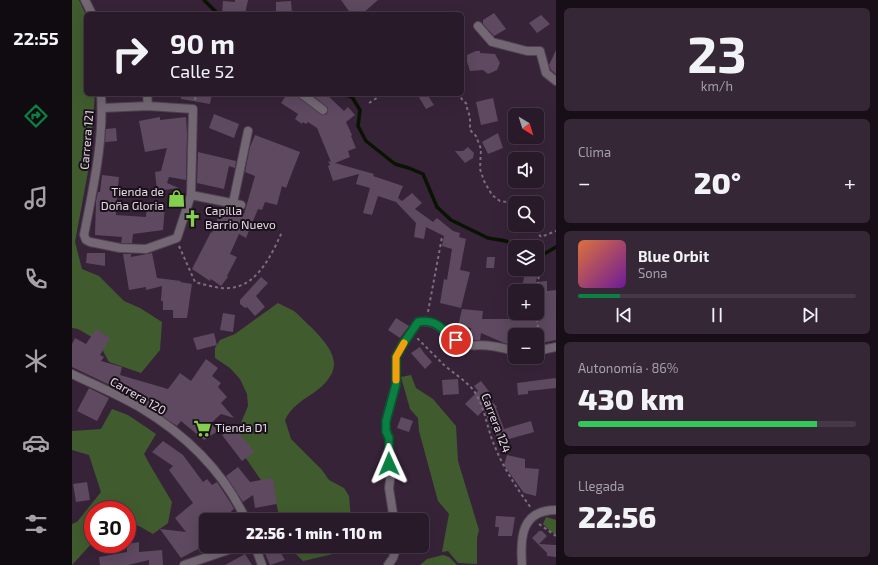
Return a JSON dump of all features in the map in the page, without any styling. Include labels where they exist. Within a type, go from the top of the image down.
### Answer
[{"type":"street","points":[[85,0],[91,12]]},
{"type":"street","points":[[478,26],[492,42],[527,51],[540,51],[546,72],[556,80]]},
{"type":"street","name":"Carrera 121","points":[[101,96],[102,125],[98,160],[84,235],[86,240],[120,248],[146,249],[177,238]]},
{"type":"street","points":[[147,96],[148,106]]},
{"type":"street","points":[[305,96],[323,110]]},
{"type":"street","points":[[102,108],[148,106],[193,108],[191,195],[177,238]]},
{"type":"street","points":[[233,203],[248,131]]},
{"type":"street","points":[[191,195],[241,205]]},
{"type":"street","points":[[393,513],[389,488],[391,473],[389,464],[389,438],[386,431],[386,421],[396,384],[396,357],[418,322],[437,324],[449,336],[464,345],[490,346],[508,350]]},
{"type":"street","points":[[544,350],[556,347]]},
{"type":"street","name":"Carrera 120","points":[[72,374],[141,408],[174,431],[207,460],[232,493],[242,513]]},
{"type":"street","points":[[522,565],[520,546],[522,533],[526,524],[536,515],[547,510],[556,510]]},
{"type":"street","points":[[184,565],[219,553]]},
{"type":"street","points":[[258,553],[262,565]]},
{"type":"street","points":[[388,565],[394,558],[395,553]]},
{"type":"path","points":[[369,103],[380,96]]},
{"type":"path","points":[[460,96],[467,104],[470,117],[470,130],[476,136],[481,149],[480,169],[484,181],[492,195],[500,201],[508,203]]},
{"type":"path","points":[[537,232],[541,237],[556,231]]},
{"type":"path","points":[[177,238],[182,255],[195,282],[221,288],[230,288],[244,285],[263,267],[272,255],[282,232]]},
{"type":"path","points":[[427,322],[430,296],[442,237]]},
{"type":"path","name":"Carrera 124","points":[[418,322],[418,339],[433,352],[443,364],[456,373],[477,394],[493,443],[508,475],[536,515],[537,522],[556,536]]},
{"type":"green space","points":[[72,0],[79,0],[85,12],[84,96],[95,96],[89,166],[75,242],[82,269],[99,276],[124,301],[140,308],[162,322],[160,350],[141,373],[109,362],[97,340],[78,329],[72,328]]},
{"type":"green space","points":[[278,303],[294,311],[322,339],[330,351],[334,364],[333,371],[329,378],[319,389],[295,407],[285,420],[291,439],[322,470],[329,480],[344,488],[349,496],[350,513],[278,513],[276,502],[243,454],[238,430],[248,406],[247,394],[240,379],[230,368],[215,358],[215,348],[220,340],[235,334]]},
{"type":"green space","points":[[411,375],[416,388],[433,399],[456,426],[458,461],[479,530],[477,538],[477,564],[458,563],[448,551],[442,552],[449,514],[438,501],[419,431],[418,418],[410,409],[401,377]]},
{"type":"green space","points":[[112,409],[128,415],[156,434],[144,454],[172,502],[168,523],[153,534],[136,525],[136,501],[94,501],[101,492],[89,455],[72,450],[72,431],[101,429]]},
{"type":"green space","points":[[84,513],[84,552],[72,565],[72,524],[77,522]]},
{"type":"green space","points":[[546,517],[556,520],[556,535],[543,524]]},
{"type":"green space","points":[[295,553],[337,553],[303,561]]},
{"type":"green space","points":[[443,555],[449,557],[457,565],[420,565],[427,559]]},
{"type":"building","points":[[235,0],[248,0],[245,12],[222,12],[223,1],[235,2]]},
{"type":"building","points":[[341,0],[378,0],[364,12],[350,12]]},
{"type":"building","points":[[291,1],[292,12],[276,12],[276,2]]},
{"type":"building","points":[[494,13],[506,29],[494,36],[483,24],[483,20]]},
{"type":"building","points":[[541,15],[550,24],[537,33],[529,23]]},
{"type":"building","points":[[556,50],[556,74],[551,70],[549,65]]},
{"type":"building","points":[[480,51],[480,53],[495,54],[500,63],[497,70],[488,74],[483,70],[470,71],[467,62],[467,55]]},
{"type":"building","points":[[181,96],[212,96],[210,104],[181,99]]},
{"type":"building","points":[[286,96],[298,96],[322,115],[327,114],[328,108],[313,96],[328,96],[344,111],[348,107],[355,115],[346,122],[356,148],[348,151],[350,157],[335,163],[374,174],[373,176],[403,186],[398,198],[402,201],[412,193],[422,203],[415,209],[433,222],[437,218],[453,231],[460,233],[459,237],[466,239],[460,270],[470,272],[461,308],[440,303],[444,279],[447,280],[452,249],[442,246],[444,236],[426,227],[424,239],[414,237],[416,223],[396,202],[378,196],[372,215],[363,213],[370,188],[356,184],[359,174],[333,181],[328,166],[330,165],[328,161],[331,162],[317,128],[308,122],[306,124],[303,122],[302,124],[295,119],[298,114],[281,103]]},
{"type":"building","points":[[418,96],[428,96],[434,105],[426,109]]},
{"type":"building","points":[[493,98],[498,121],[481,125],[476,102]]},
{"type":"building","points":[[214,114],[239,124],[234,138],[209,128]]},
{"type":"building","points":[[160,117],[160,120],[186,117],[186,180],[169,177],[167,183],[179,188],[157,191],[155,172],[161,171],[167,148],[145,152],[139,121]]},
{"type":"building","points":[[116,128],[117,141],[105,142],[106,129]]},
{"type":"building","points":[[498,133],[503,148],[488,154],[482,142]]},
{"type":"building","points":[[255,135],[300,152],[286,188],[282,186],[277,205],[265,202],[262,210],[258,209],[246,238],[239,234],[230,254],[237,257],[227,276],[228,277],[221,286],[211,279],[210,281],[192,269],[211,232],[212,233],[222,207],[244,214],[255,176],[245,172],[250,147]]},
{"type":"building","points":[[468,147],[474,153],[473,158],[465,163],[455,151],[463,151]]},
{"type":"building","points":[[198,152],[236,161],[235,168],[229,166],[224,189],[197,183]]},
{"type":"building","points":[[102,175],[119,177],[117,196],[114,196],[117,197],[116,215],[146,217],[147,202],[165,206],[163,230],[133,234],[132,243],[121,243],[122,237],[95,235],[96,201],[98,192],[100,192]]},
{"type":"building","points":[[87,253],[105,253],[105,266],[86,263]]},
{"type":"building","points":[[152,253],[157,278],[192,284],[187,318],[173,318],[173,310],[163,310],[163,301],[161,301],[162,286],[146,290],[146,287],[129,290],[123,254],[131,254],[131,257]]},
{"type":"building","points":[[487,257],[495,257],[494,268],[486,268]]},
{"type":"building","points":[[524,276],[537,276],[536,282],[547,281],[547,291],[556,290],[556,340],[544,343],[544,328],[508,328],[508,344],[481,333],[480,340],[470,340],[471,328],[458,326],[462,309],[483,311],[482,319],[544,320],[544,284],[523,284]]},
{"type":"building","points":[[261,277],[268,283],[256,296],[265,307],[255,316],[247,307],[245,308],[240,304],[240,300]]},
{"type":"building","points":[[223,313],[235,315],[233,332],[220,330]]},
{"type":"building","points":[[396,318],[409,326],[400,338],[388,330]]},
{"type":"building","points":[[96,329],[110,338],[100,355],[104,357],[101,361],[122,367],[120,375],[168,389],[180,373],[191,381],[206,359],[218,368],[212,376],[221,383],[218,387],[227,397],[221,403],[234,418],[221,414],[211,423],[218,431],[204,440],[181,421],[177,426],[138,400],[139,399],[72,367],[72,344],[75,338],[86,344]]},
{"type":"building","points":[[214,333],[217,345],[197,350],[193,338]]},
{"type":"building","points":[[420,347],[432,362],[425,369],[411,353]]},
{"type":"building","points":[[555,378],[556,388],[528,391],[528,394],[518,395],[517,383]]},
{"type":"building","points":[[458,379],[459,394],[443,395],[442,380]]},
{"type":"building","points":[[481,381],[491,394],[488,397],[497,407],[496,408],[504,429],[531,421],[534,432],[498,442],[494,429],[492,430],[484,409],[478,416],[465,404],[478,391],[474,386]]},
{"type":"building","points":[[89,388],[109,398],[97,421],[77,411]]},
{"type":"building","points":[[401,417],[413,421],[409,432],[397,428]]},
{"type":"building","points":[[234,426],[254,452],[242,461],[222,435]]},
{"type":"building","points":[[163,441],[183,455],[203,482],[207,479],[212,485],[217,482],[234,509],[231,511],[232,513],[199,513],[199,550],[198,549],[181,558],[160,529],[186,532],[175,518],[193,503],[169,470],[173,466],[152,452]]},
{"type":"building","points":[[507,455],[525,459],[525,468],[539,469],[536,496],[524,493],[513,478],[504,465]]},
{"type":"building","points":[[238,467],[250,482],[273,478],[277,504],[255,508],[253,495],[243,502],[226,476]]},
{"type":"building","points":[[87,482],[90,500],[76,502],[73,484]]},
{"type":"building","points":[[496,516],[515,517],[512,536],[498,536],[499,527],[495,527]]},
{"type":"building","points":[[539,531],[542,531],[547,536],[539,544],[556,545],[556,557],[547,556],[547,553],[532,538]]},
{"type":"building","points":[[136,542],[139,542],[139,552],[162,550],[163,565],[149,565],[149,560],[128,565],[100,565],[99,557],[121,553],[136,553]]},
{"type":"building","points":[[265,553],[281,553],[285,560],[270,565]]},
{"type":"building","points":[[245,554],[252,565],[225,565]]},
{"type":"waterway","points":[[204,0],[216,12]]},
{"type":"waterway","points":[[349,96],[352,97],[360,110],[358,126],[366,141],[395,164],[423,174],[437,207],[451,220],[488,238],[508,242]]},
{"type":"waterway","points":[[544,254],[556,247]]},
{"type":"slow traffic","points":[[396,380],[396,357],[404,343]]},
{"type":"place","name":"Tienda de Doña Gloria","points":[[177,199]]},
{"type":"place","name":"Capilla Barrio Nuevo","points":[[192,218]]},
{"type":"place","name":"Tienda D1","points":[[202,428]]},
{"type":"route","points":[[389,464],[389,438],[386,431],[386,421],[395,390],[396,357],[399,351],[418,322],[424,321],[437,324],[449,336],[456,340]]}]
